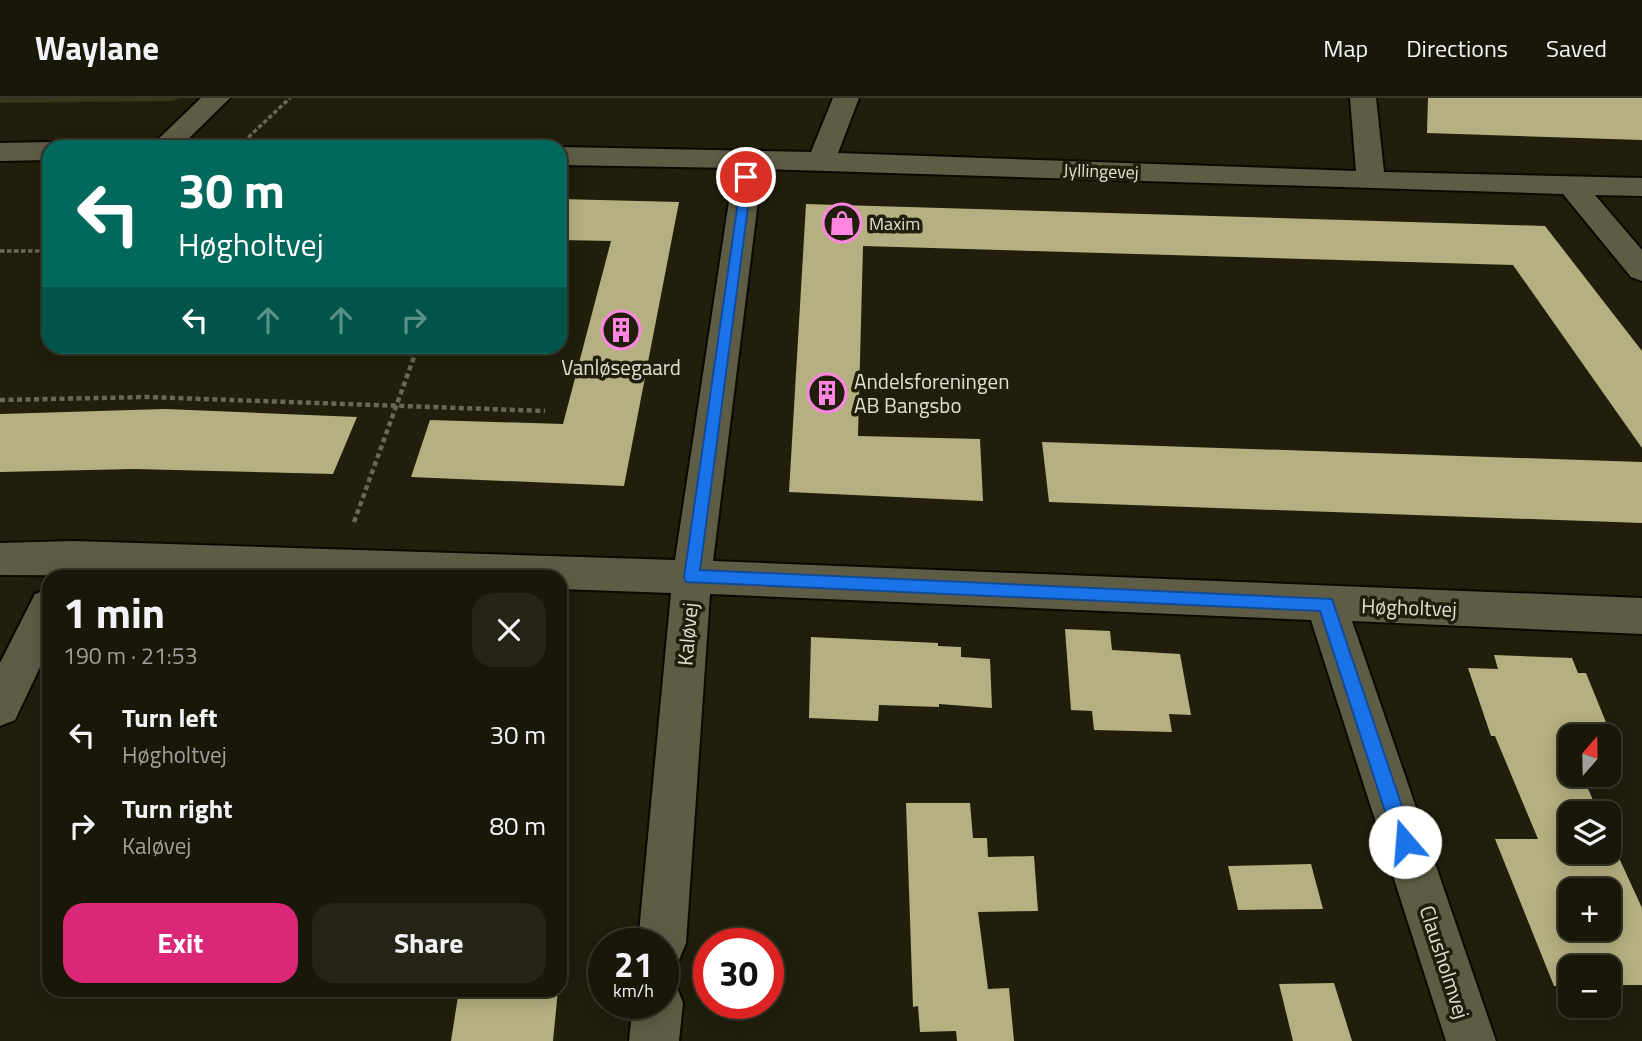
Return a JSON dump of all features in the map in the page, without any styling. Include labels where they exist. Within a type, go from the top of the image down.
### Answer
[{"type":"street","points":[[172,140],[217,98]]},
{"type":"street","points":[[821,161],[846,98]]},
{"type":"street","points":[[1363,98],[1371,181]]},
{"type":"street","points":[[0,152],[42,151]]},
{"type":"street","name":"Jyllingevej","points":[[567,156],[821,161],[1573,188],[1642,187]]},
{"type":"street","name":"Kaløvej","points":[[663,928],[692,577],[749,159]]},
{"type":"street","points":[[1573,188],[1642,270]]},
{"type":"street","name":"Høgholtvej","points":[[0,559],[68,567],[338,566],[467,570]]},
{"type":"street","name":"Høgholtvej","points":[[567,573],[1642,616]]},
{"type":"street","name":"Clausholmvej","points":[[1326,604],[1471,1041]]},
{"type":"street","points":[[0,706],[42,620]]},
{"type":"street","points":[[654,1041],[656,1019]]},
{"type":"path","points":[[245,140],[290,98]]},
{"type":"path","points":[[0,251],[42,251]]},
{"type":"path","points":[[338,566],[415,354]]},
{"type":"path","points":[[0,400],[147,397],[545,411]]},
{"type":"shaded area","points":[[0,98],[180,98],[172,101],[0,103]]},
{"type":"building","points":[[1428,98],[1642,98],[1642,140],[1427,133]]},
{"type":"building","name":"Vanløsegaard","points":[[567,199],[679,202],[624,486],[411,477],[430,420],[563,424],[611,241],[567,240]]},
{"type":"building","name":"Andelsforeningen AB Bangsbo","points":[[806,204],[1545,226],[1642,351],[1642,448],[1513,265],[863,246],[858,436],[980,439],[983,501],[789,492]]},
{"type":"building","points":[[165,409],[357,417],[333,474],[134,469],[0,472],[0,414]]},
{"type":"building","points":[[1042,442],[1642,462],[1642,523],[1049,502]]},
{"type":"building","points":[[1065,629],[1110,631],[1112,650],[1180,654],[1191,715],[1169,714],[1172,732],[1094,730],[1092,711],[1071,710]]},
{"type":"building","points":[[811,637],[938,643],[938,646],[961,647],[961,657],[990,659],[992,708],[939,704],[939,707],[879,705],[878,721],[809,718]]},
{"type":"building","points":[[1494,655],[1572,658],[1578,673],[1586,673],[1607,724],[1558,724],[1558,788],[1588,788],[1593,801],[1558,801],[1558,864],[1621,862],[1642,908],[1642,985],[1621,985],[1621,955],[1558,955],[1558,986],[1554,986],[1495,839],[1538,839],[1495,736],[1491,736],[1468,668],[1498,669]]},
{"type":"building","points":[[906,803],[970,803],[973,838],[987,838],[988,857],[1034,856],[1038,911],[978,912],[988,989],[1009,988],[1014,1041],[957,1041],[956,1031],[920,1032],[918,1006],[913,1007]]},
{"type":"building","points":[[1311,864],[1323,909],[1238,910],[1228,866]]},
{"type":"building","points":[[1334,983],[1352,1041],[1293,1041],[1279,984]]},
{"type":"building","points":[[458,997],[557,997],[553,1041],[451,1041]]},
{"type":"place","name":"Maxim","points":[[842,223]]},
{"type":"place","name":"Vanløsegaard","points":[[621,330]]},
{"type":"place","name":"Andelsforeningen AB Bangsbo","points":[[827,393]]},
{"type":"route","points":[[746,177],[692,577],[1326,604],[1405,842]]}]
